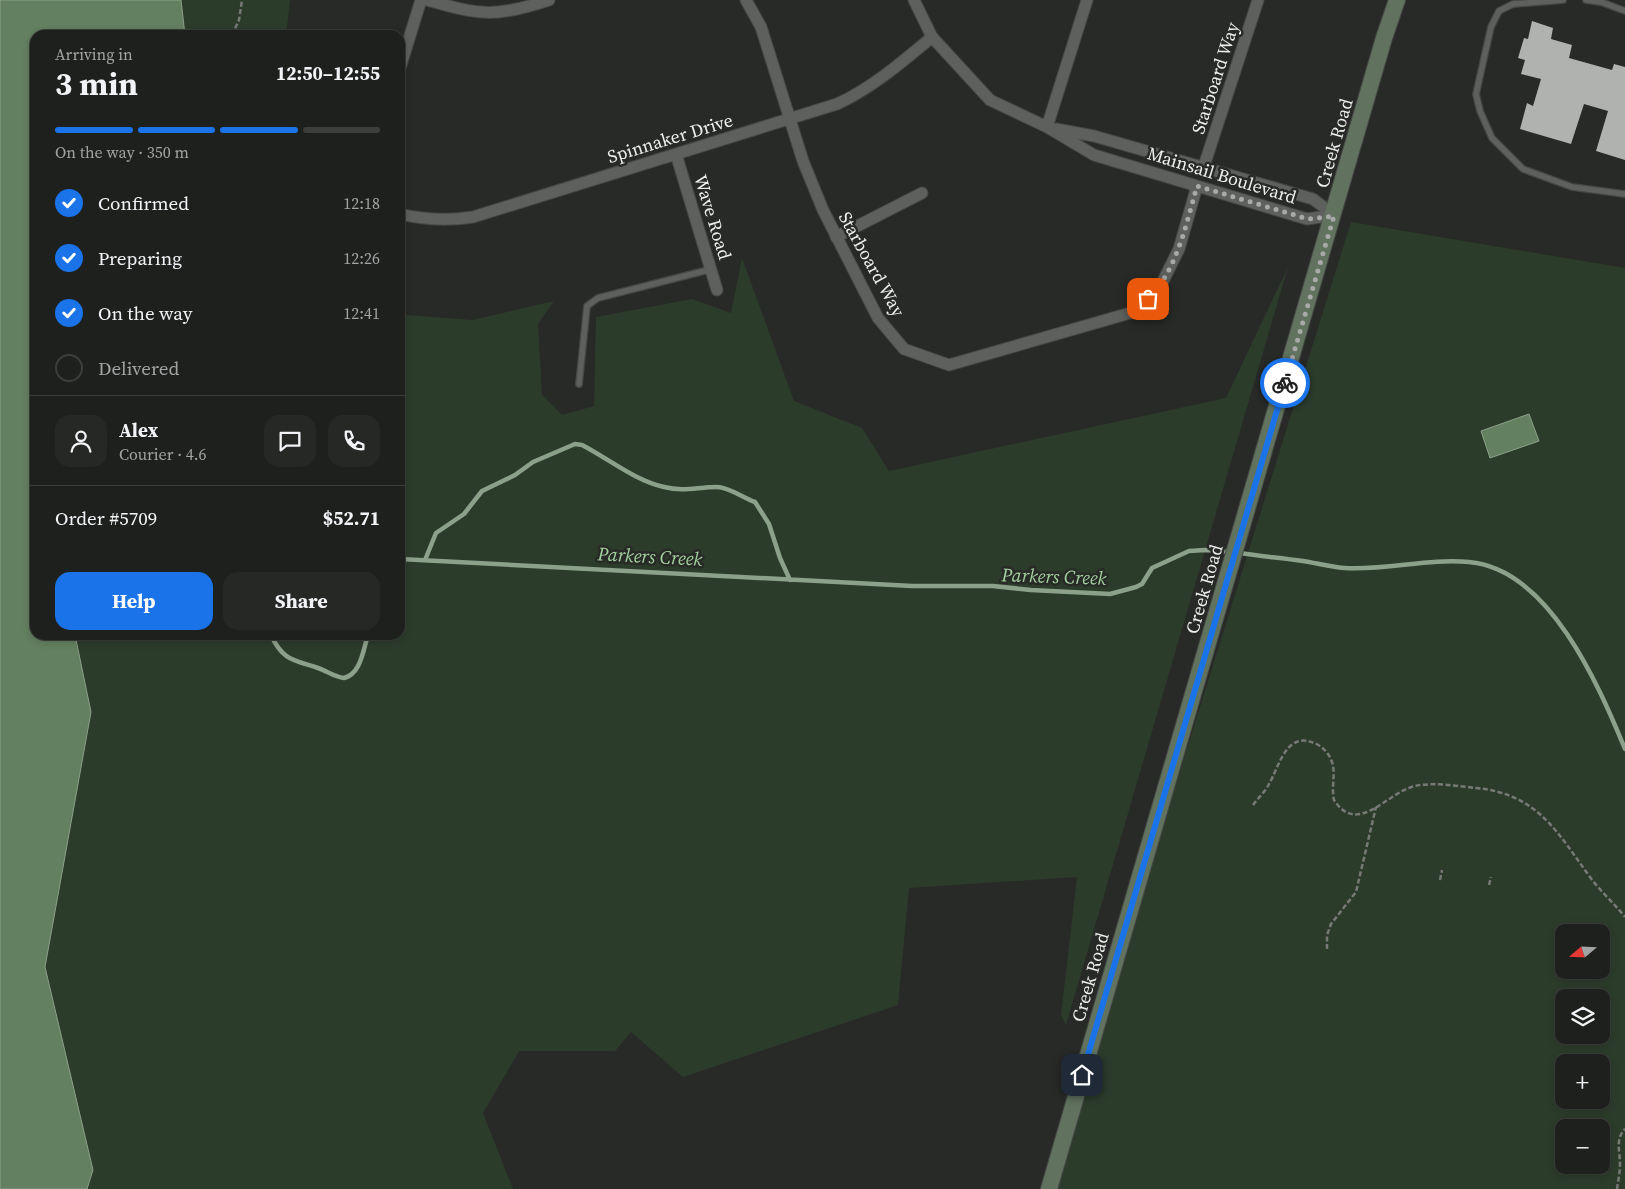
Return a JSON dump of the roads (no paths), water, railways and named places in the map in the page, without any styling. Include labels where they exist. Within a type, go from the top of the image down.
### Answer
[{"type":"main road","name":"Creek Road","points":[[1049,1189],[1334,216],[1384,38],[1397,0]]},
{"type":"street","points":[[405,52],[421,0]]},
{"type":"street","points":[[427,0],[471,12],[499,14],[549,0]]},
{"type":"street","name":"Starboard Way","points":[[746,0],[761,27],[803,161],[836,237],[878,318],[904,349],[949,365],[1137,311],[1160,287],[1179,249],[1197,186]]},
{"type":"street","name":"Mainsail Boulevard","points":[[914,0],[932,37],[990,100],[1047,127],[1094,155],[1308,219],[1334,216]]},
{"type":"street","points":[[1047,127],[1087,0]]},
{"type":"street","name":"Starboard Way","points":[[1204,166],[1258,0]]},
{"type":"street","name":"Spinnaker Drive","points":[[405,215],[433,220],[473,217],[837,104],[854,96],[900,64],[932,37]]},
{"type":"street","name":"Mainsail Boulevard","points":[[1047,127],[1094,136],[1204,166],[1313,199],[1334,216]]},
{"type":"street","name":"Wave Road","points":[[676,154],[717,290]]},
{"type":"street","points":[[836,237],[922,193]]},
{"type":"lane","points":[[1562,0],[1513,4],[1499,11],[1491,27],[1476,94],[1480,111],[1492,138],[1523,169],[1572,187],[1625,194]]},
{"type":"lane","points":[[1586,0],[1601,2],[1625,11]]},
{"type":"lane","points":[[579,384],[587,306],[598,298],[712,269]]},
{"type":"waterway","points":[[425,560],[436,533],[464,514],[482,491],[515,475],[533,462],[575,444],[582,445],[653,484],[678,489],[722,487],[755,502],[769,524],[780,558],[790,580]]},
{"type":"waterway","name":"Parkers Creek","points":[[405,559],[912,586],[993,586],[1110,594],[1142,584],[1152,568],[1189,551],[1231,552]]},
{"type":"waterway","name":"Parkers Creek","points":[[1239,553],[1344,568],[1375,568],[1454,561],[1469,562],[1498,569],[1523,585],[1546,607],[1567,634],[1585,663],[1625,749]]},
{"type":"waterway","points":[[273,640],[280,650],[290,658],[344,678],[350,676],[358,667],[367,640]]}]
